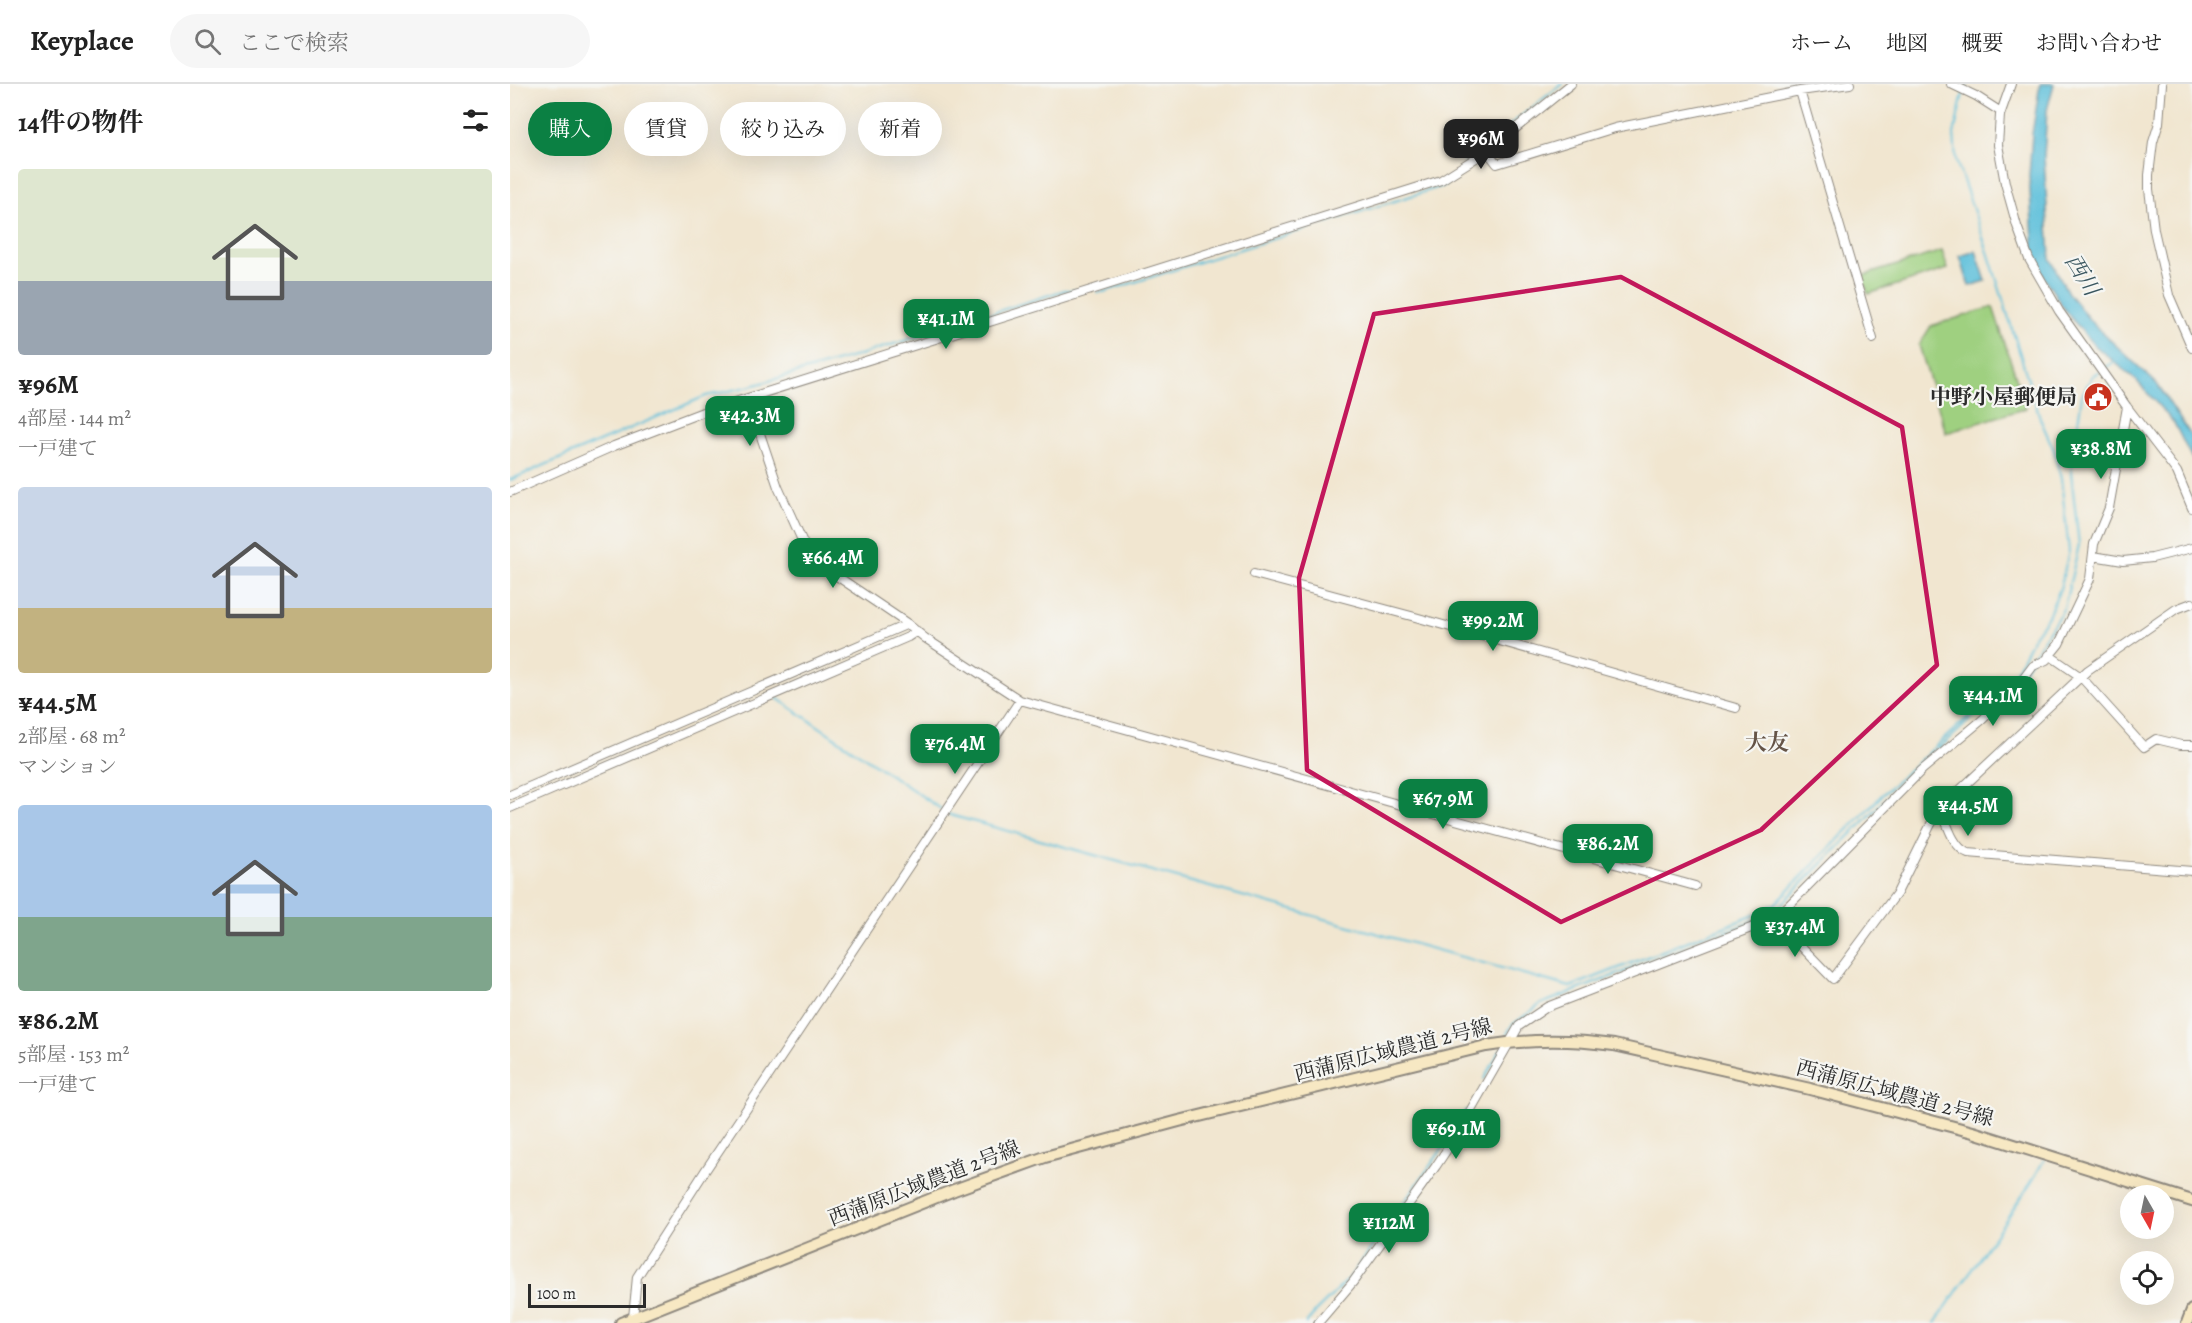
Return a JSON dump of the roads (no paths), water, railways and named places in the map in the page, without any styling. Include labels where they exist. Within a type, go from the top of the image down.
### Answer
[{"type":"street","points":[[510,492],[614,446],[703,412],[1442,180],[1487,151],[1571,84]]},
{"type":"street","points":[[1487,151],[1497,164],[1615,128],[1800,91],[1850,84]]},
{"type":"street","points":[[1951,84],[2001,112]]},
{"type":"street","points":[[2011,84],[2001,112],[1998,145],[2005,183],[2017,226],[2030,260],[2059,310],[2177,472],[2192,508]]},
{"type":"street","points":[[2162,84],[2159,123],[2153,142],[2149,174],[2149,189],[2154,230],[2169,295],[2192,348]]},
{"type":"street","points":[[1800,91],[1873,339]]},
{"type":"street","points":[[748,398],[778,487],[810,558],[1020,700],[1695,886]]},
{"type":"street","points":[[1318,1323],[1353,1282],[1436,1166],[1519,1026],[1547,1007],[1769,921],[1787,907],[1928,764],[1982,720],[2033,666],[2046,660],[2059,644],[2090,579],[2094,544],[2109,508],[2127,406]]},
{"type":"street","points":[[2093,556],[2123,561],[2162,556],[2192,548]]},
{"type":"street","points":[[1254,574],[1736,708]]},
{"type":"street","points":[[1769,921],[1797,942],[1833,979],[1897,893],[1931,824],[1961,787],[2080,677],[2176,609],[2192,603]]},
{"type":"street","points":[[510,795],[908,624]]},
{"type":"street","points":[[510,808],[908,637],[917,631]]},
{"type":"street","points":[[2049,655],[2080,677],[2144,747],[2156,739],[2181,745],[2192,745]]},
{"type":"street","points":[[633,1318],[637,1277],[705,1171],[1020,700]]},
{"type":"street","points":[[1941,809],[1958,846],[1962,851],[1968,853],[2192,871]]},
{"type":"street","name":"西蒲原広域農道 2号線","points":[[621,1323],[961,1187],[1046,1158],[1179,1121],[1509,1042],[1581,1040],[1614,1045],[1810,1089],[1973,1132],[2192,1202]]},
{"type":"street","points":[[2187,1323],[2192,1310]]},
{"type":"water","points":[[2040,84],[2054,84],[2047,110],[2044,156],[2050,258],[2068,293],[2092,323],[2157,384],[2192,437],[2192,459],[2174,423],[2136,380],[2093,344],[2067,313],[2043,276],[2034,254],[2029,176],[2032,134]]},
{"type":"water","points":[[1976,251],[1986,281],[1969,286],[1960,256]]},
{"type":"waterway","points":[[1463,162],[1562,84]]},
{"type":"waterway","points":[[775,697],[950,815],[1570,987],[1752,916],[1775,904],[1882,795],[2008,681],[2047,618],[2060,589],[2069,551],[2061,479],[2054,450],[2041,421],[1989,255],[1956,160],[1954,134],[1967,84]]},
{"type":"waterway","points":[[1097,292],[1443,186],[1448,180]]},
{"type":"waterway","points":[[510,480],[706,396],[751,386],[856,356],[1065,290],[1080,291]]},
{"type":"waterway","points":[[2103,369],[2116,361]]},
{"type":"waterway","points":[[1507,1034],[1512,1025],[1541,1004],[1772,914],[1910,775],[2023,671],[2064,608],[2079,545],[2071,472],[2082,395],[2093,375],[2099,372]]},
{"type":"waterway","points":[[1484,1079],[1501,1049]]},
{"type":"waterway","points":[[1306,1323],[1349,1279],[1440,1152],[1466,1110]]},
{"type":"waterway","points":[[1935,1323],[2031,1183],[2044,1160]]},
{"type":"place","name":"中野小屋郵便局","points":[[2098,397]]},
{"type":"district","name":"大友","points":[[1767,743]]},
{"type":"water label","name":"西川","points":[[2082,275]]}]
